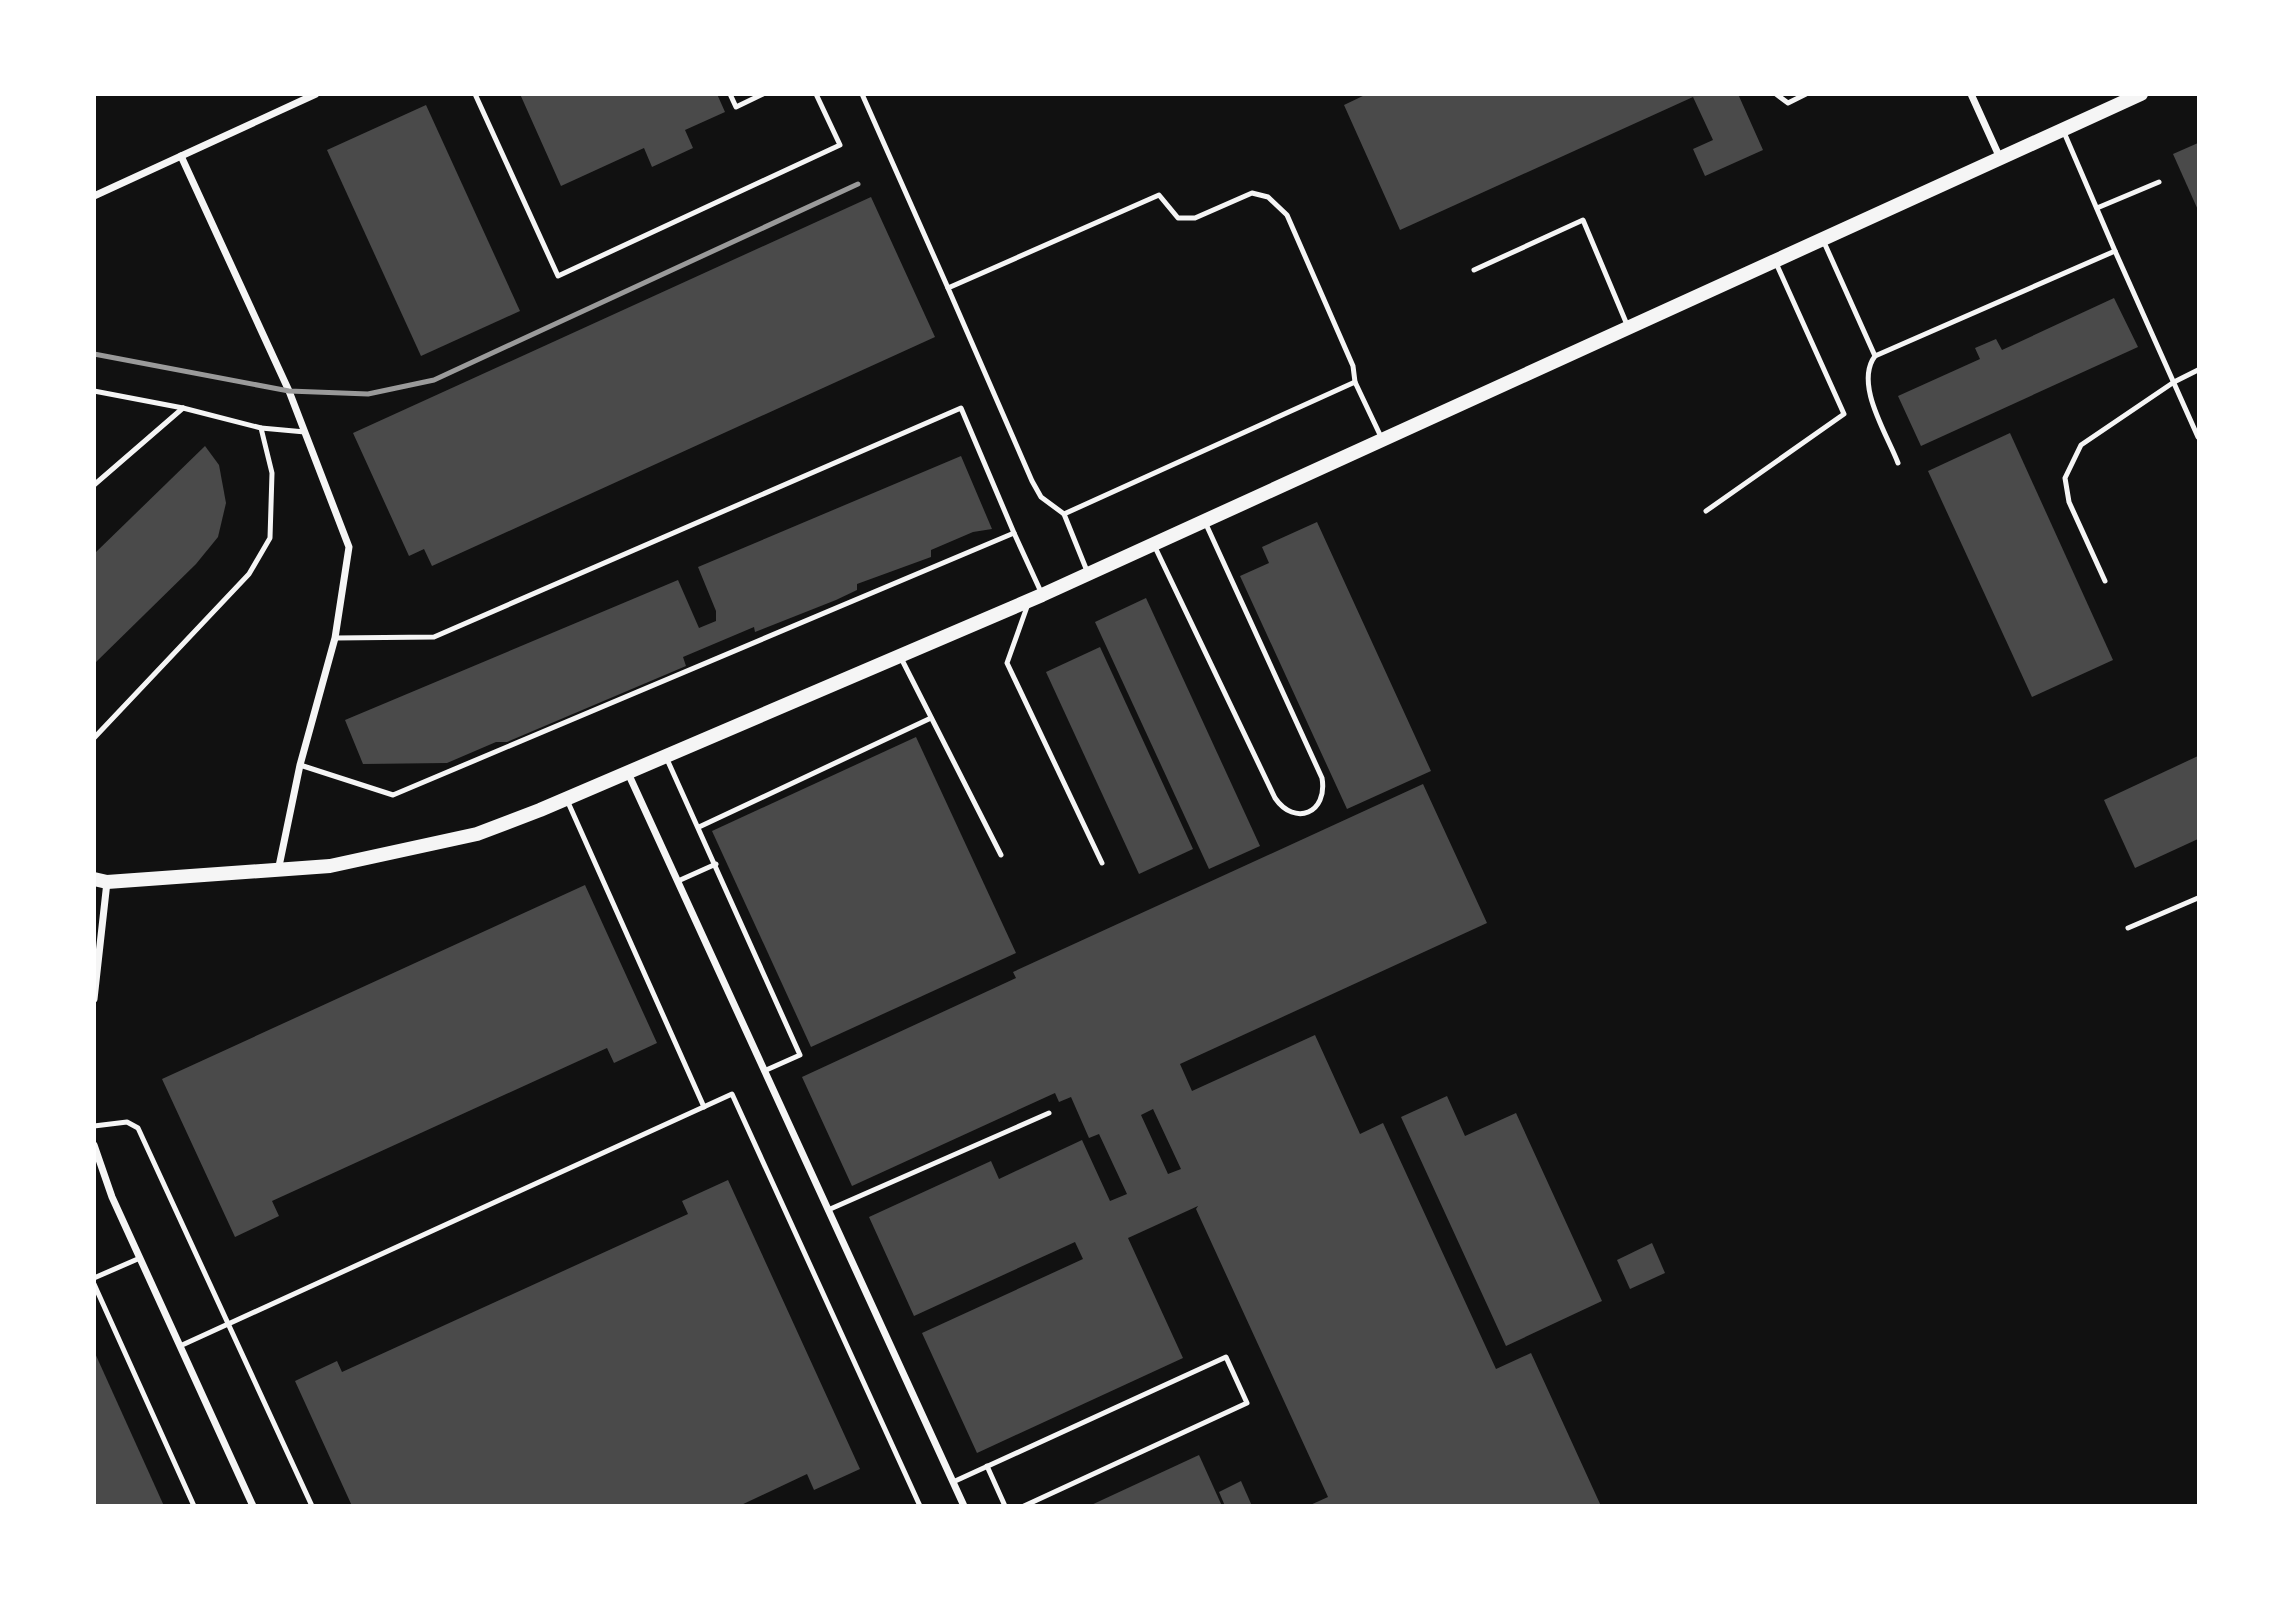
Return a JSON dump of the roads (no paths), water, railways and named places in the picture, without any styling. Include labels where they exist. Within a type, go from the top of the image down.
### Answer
[{"type":"main road","points":[[101,881],[278,872],[383,856],[477,834],[666,757],[1089,574],[2141,94]]},
{"type":"street","points":[[94,196],[316,94]]},
{"type":"street","points":[[1971,94],[2000,158]]},
{"type":"street","points":[[181,156],[305,432],[349,547],[335,638],[300,765],[278,872]]},
{"type":"street","points":[[628,773],[964,1506]]},
{"type":"street","points":[[94,999],[101,881]]},
{"type":"street","points":[[94,1145],[112,1197],[253,1506]]},
{"type":"lane","points":[[475,94],[558,276],[840,145],[816,94]]},
{"type":"lane","points":[[730,94],[736,107],[763,94]]},
{"type":"lane","points":[[862,94],[1032,481],[1041,498],[1063,514],[1089,574]]},
{"type":"lane","points":[[1776,94],[1788,103],[1806,94]]},
{"type":"lane","points":[[2063,130],[2199,437]]},
{"type":"lane","points":[[2097,208],[2159,182]]},
{"type":"lane","points":[[948,288],[1158,195],[1178,218],[1195,218],[1252,193],[1268,197],[1287,215],[1353,366],[1355,382],[1382,440]]},
{"type":"lane","points":[[1474,271],[1583,220],[1628,327]]},
{"type":"lane","points":[[1823,238],[1875,356]]},
{"type":"lane","points":[[1898,463],[1867,380],[1868,366],[1875,356],[2115,251]]},
{"type":"lane","points":[[1706,511],[1844,414],[1774,260]]},
{"type":"lane","points":[[2105,581],[2069,502],[2065,489],[2068,467],[2081,445],[2174,382],[2199,370]]},
{"type":"lane","points":[[1063,514],[1355,382]]},
{"type":"lane","points":[[94,391],[183,408],[261,428],[305,432]]},
{"type":"lane","points":[[94,485],[183,408]]},
{"type":"lane","points":[[335,638],[434,637],[961,408],[1014,533],[1035,598],[1007,663],[1102,863]]},
{"type":"lane","points":[[94,738],[248,574],[270,538],[272,473],[261,428]]},
{"type":"lane","points":[[1154,545],[1275,798],[1282,809],[1292,814],[1308,813],[1320,803],[1324,791],[1322,778],[1205,522]]},
{"type":"lane","points":[[300,765],[393,795],[1014,533]]},
{"type":"lane","points":[[900,656],[1001,855]]},
{"type":"lane","points":[[699,827],[931,718]]},
{"type":"lane","points":[[666,757],[800,1055],[764,1071]]},
{"type":"lane","points":[[567,799],[704,1107]]},
{"type":"lane","points":[[678,881],[716,864]]},
{"type":"lane","points":[[2128,928],[2199,898]]},
{"type":"lane","points":[[180,1346],[732,1094],[920,1506]]},
{"type":"lane","points":[[828,1210],[1049,1113]]},
{"type":"lane","points":[[94,1126],[127,1122],[138,1128],[312,1506]]},
{"type":"lane","points":[[94,1278],[140,1258]]},
{"type":"lane","points":[[94,1284],[194,1506]]},
{"type":"lane","points":[[953,1482],[1226,1357],[1247,1403],[1024,1506]]},
{"type":"lane","points":[[988,1466],[1005,1506]]},
{"type":"railway","points":[[94,354],[289,391],[368,394],[434,380],[858,184]]}]
